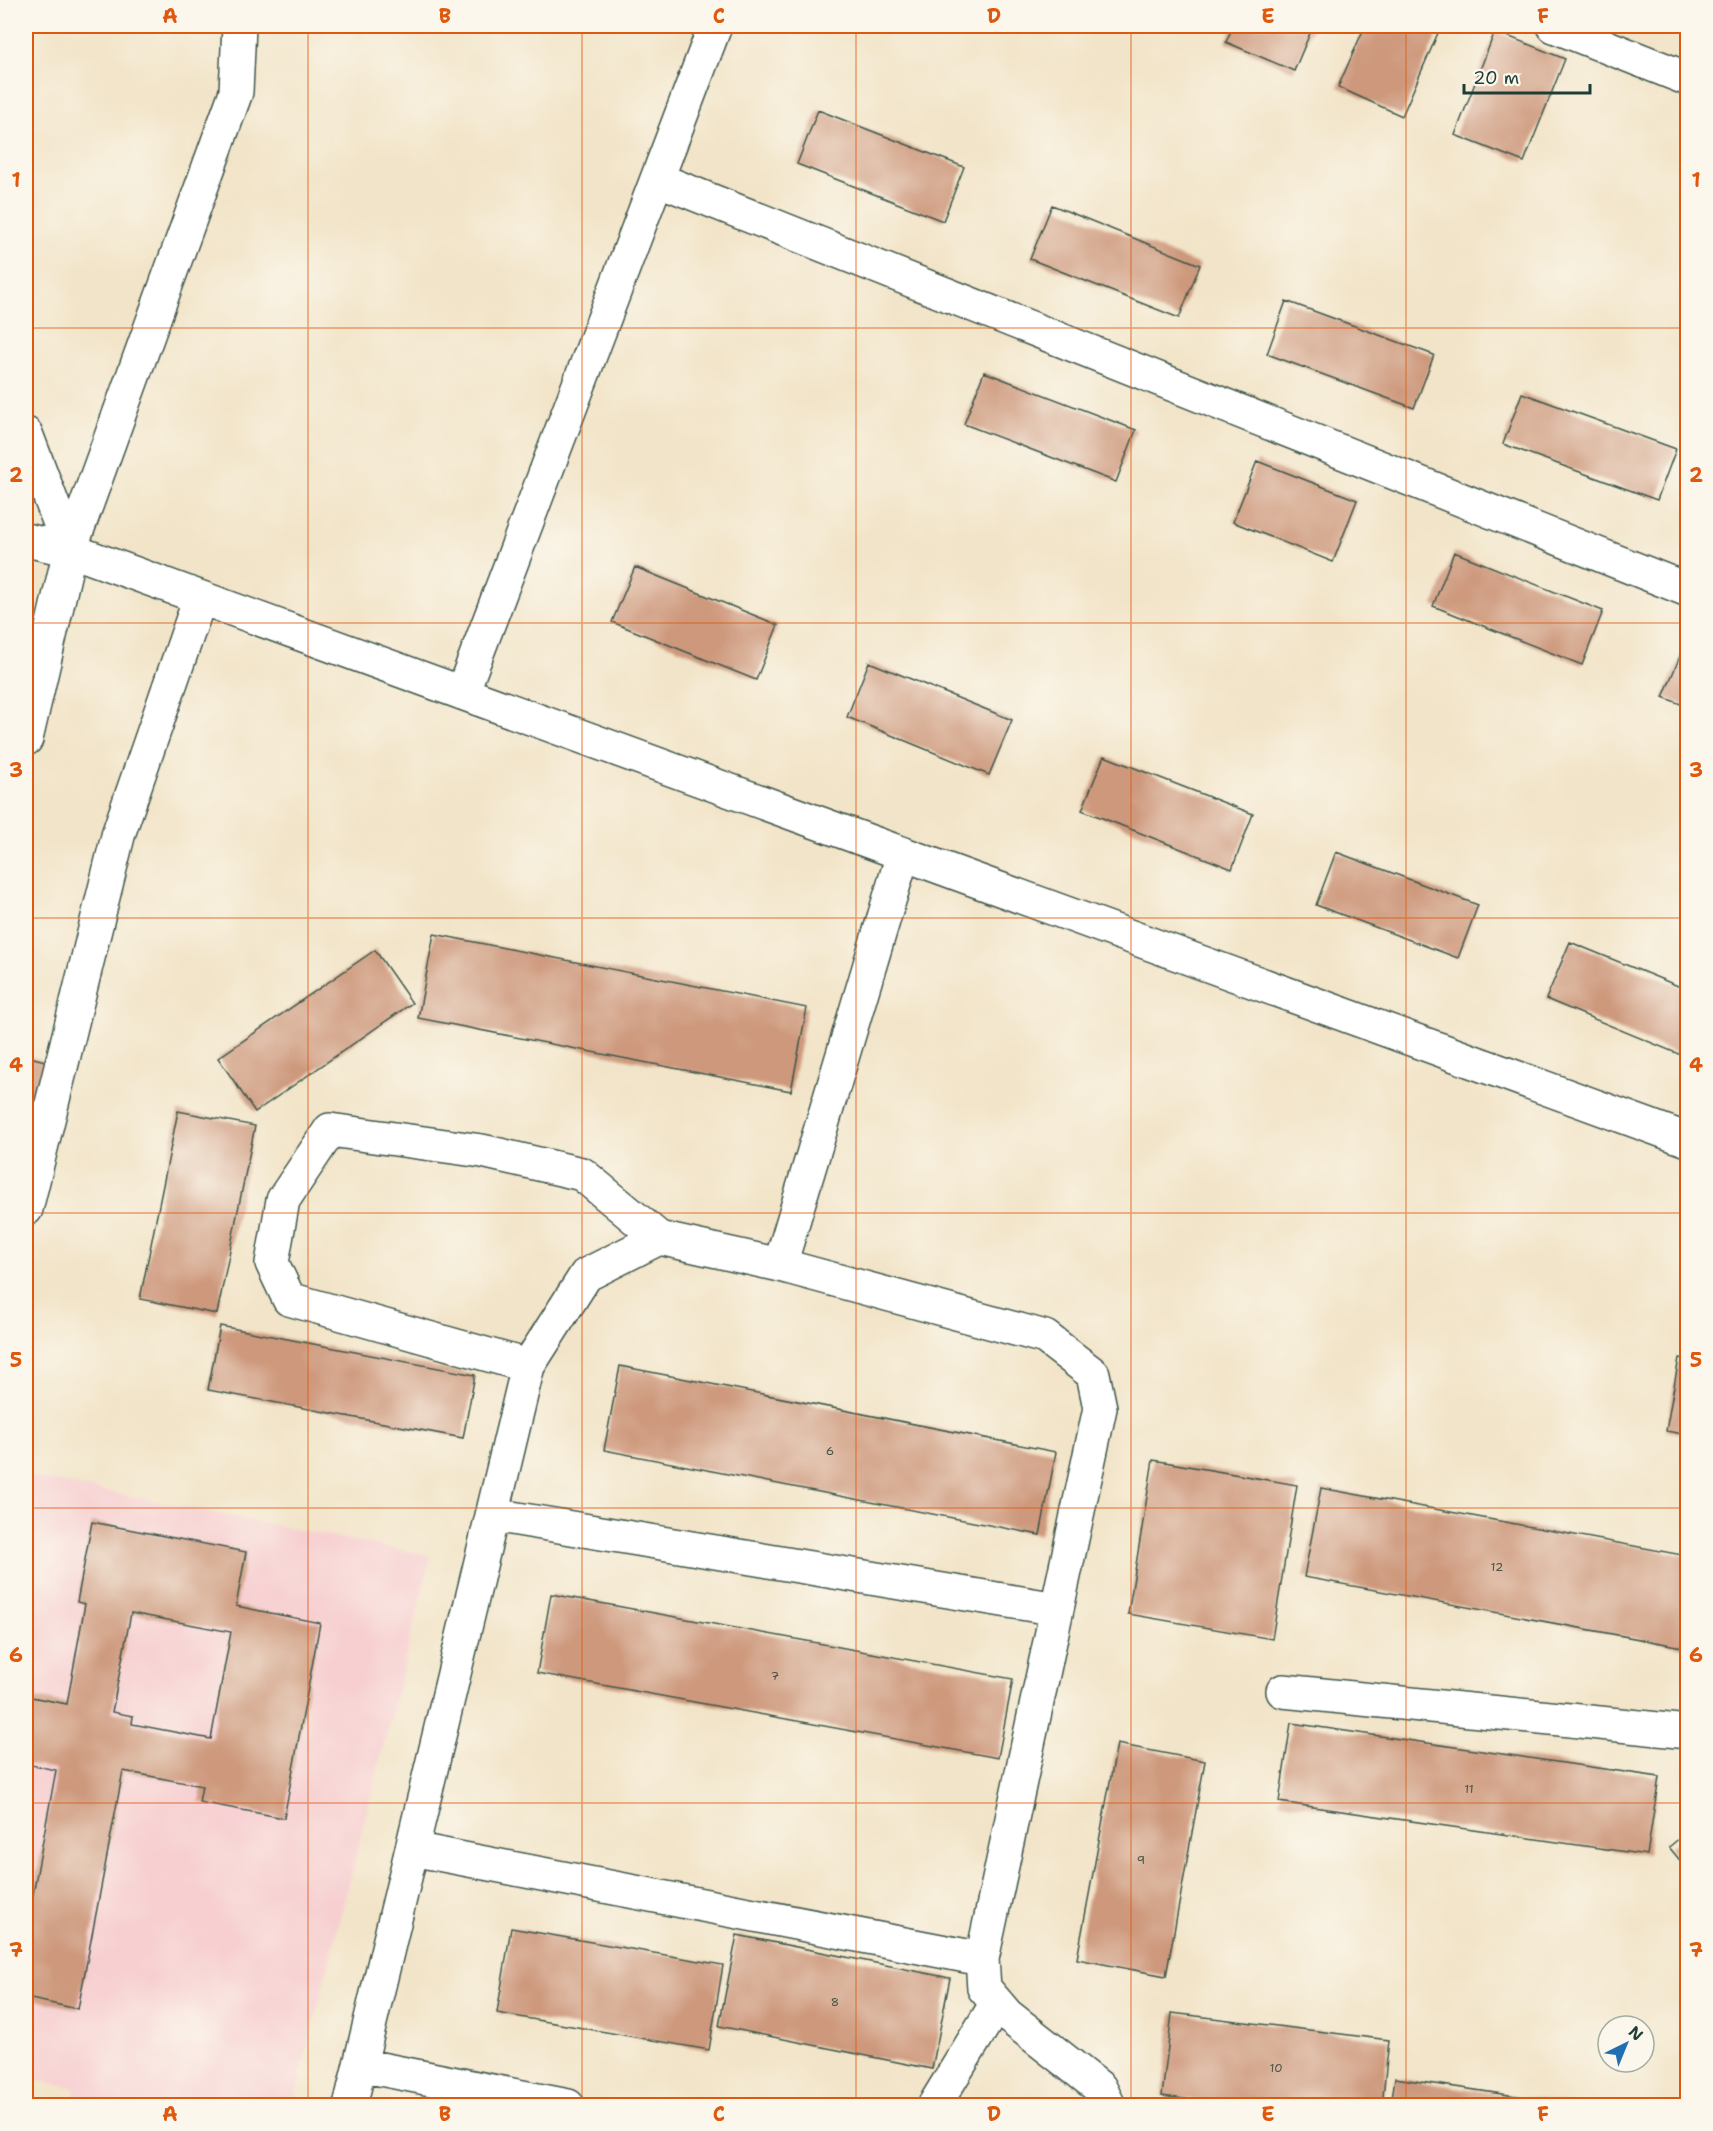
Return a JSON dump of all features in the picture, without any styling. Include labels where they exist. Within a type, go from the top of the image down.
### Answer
[{"type":"street","points":[[26,739],[70,550],[236,92],[239,26]]},
{"type":"street","points":[[462,693],[715,26]]},
{"type":"street","points":[[1554,26],[1688,79]]},
{"type":"street","points":[[657,179],[1688,590]]},
{"type":"street","points":[[26,434],[70,550]]},
{"type":"street","points":[[26,540],[70,550],[1688,1140]]},
{"type":"street","points":[[26,1209],[119,832],[200,598]]},
{"type":"street","points":[[780,1265],[903,854]]},
{"type":"street","points":[[528,1366],[289,1299],[272,1263],[283,1200],[330,1130],[482,1151],[582,1174],[659,1238],[780,1265],[1045,1337],[1093,1374],[1100,1408],[982,1959],[984,1988],[996,2003],[1007,2015],[1100,2088],[1109,2106]]},
{"type":"street","points":[[350,2106],[528,1366],[586,1275],[659,1238]]},
{"type":"street","points":[[493,1515],[1057,1609]]},
{"type":"street","points":[[1283,1691],[1688,1732]]},
{"type":"street","points":[[412,1849],[982,1959]]},
{"type":"street","points":[[934,2106],[996,2003]]},
{"type":"street","points":[[360,2065],[568,2106]]},
{"type":"shaded area","points":[[26,1476],[431,1556],[293,2105],[72,2105],[75,2088],[26,2078]]},
{"type":"building","points":[[1233,26],[1313,26],[1294,71],[1226,42]]},
{"type":"building","points":[[1365,26],[1441,26],[1402,116],[1338,87]]},
{"type":"building","points":[[1495,31],[1565,59],[1524,162],[1455,135]]},
{"type":"building","points":[[818,110],[964,167],[943,221],[797,164]]},
{"type":"building","points":[[1052,205],[1200,265],[1179,318],[1030,259]]},
{"type":"building","points":[[1286,301],[1434,355],[1414,408],[1267,354]]},
{"type":"building","points":[[984,372],[1136,430],[1116,482],[964,424]]},
{"type":"building","points":[[1522,393],[1676,449],[1657,500],[1503,444]]},
{"type":"building","points":[[1257,461],[1357,500],[1333,562],[1233,522]]},
{"type":"building","points":[[1454,552],[1603,611],[1582,665],[1433,606]]},
{"type":"building","points":[[635,567],[778,625],[756,680],[612,622]]},
{"type":"building","points":[[1686,642],[1688,642],[1688,707],[1663,697]]},
{"type":"building","points":[[869,662],[1012,720],[989,775],[847,717]]},
{"type":"building","points":[[1104,756],[1253,814],[1232,869],[1082,810]]},
{"type":"building","points":[[1336,852],[1478,905],[1458,958],[1316,905]]},
{"type":"building","points":[[434,934],[807,1008],[791,1091],[418,1018]]},
{"type":"building","points":[[1570,942],[1688,990],[1688,1058],[1546,999]]},
{"type":"building","points":[[375,950],[412,1003],[255,1112],[218,1058]]},
{"type":"building","points":[[26,1056],[49,1062],[35,1132],[26,1130]]},
{"type":"building","points":[[178,1111],[255,1126],[217,1314],[140,1299]]},
{"type":"building","points":[[220,1326],[475,1375],[463,1438],[208,1390]]},
{"type":"building","points":[[1679,1358],[1688,1359],[1688,1435],[1666,1431]]},
{"type":"building","points":[[620,1366],[1056,1452],[1040,1535],[604,1450]]},
{"type":"building","points":[[1153,1460],[1297,1485],[1272,1639],[1128,1614]]},
{"type":"building","points":[[1321,1488],[1688,1556],[1688,1648],[1304,1577]]},
{"type":"building","points":[[92,1522],[246,1552],[236,1606],[320,1623],[284,1818],[199,1802],[202,1786],[123,1771],[78,2009],[26,1998],[26,1932],[56,1770],[26,1764],[26,1696],[67,1704],[85,1604],[77,1602]],"holes":[[[131,1613],[231,1632],[211,1739],[132,1724],[133,1716],[112,1712]]]},
{"type":"building","points":[[551,1594],[1013,1679],[998,1758],[537,1673]]},
{"type":"building","points":[[1291,1723],[1659,1777],[1647,1855],[1279,1802]]},
{"type":"building","points":[[1117,1744],[1205,1761],[1166,1976],[1077,1959]]},
{"type":"building","points":[[1688,1831],[1688,1870],[1669,1847]]},
{"type":"building","points":[[511,1928],[723,1965],[709,2050],[497,2013]]},
{"type":"building","points":[[737,1935],[950,1978],[932,2069],[719,2026]]},
{"type":"building","points":[[1172,2013],[1389,2040],[1382,2106],[1236,2106],[1162,2096]]},
{"type":"building","points":[[1395,2078],[1569,2104],[1568,2106],[1391,2106]]}]
